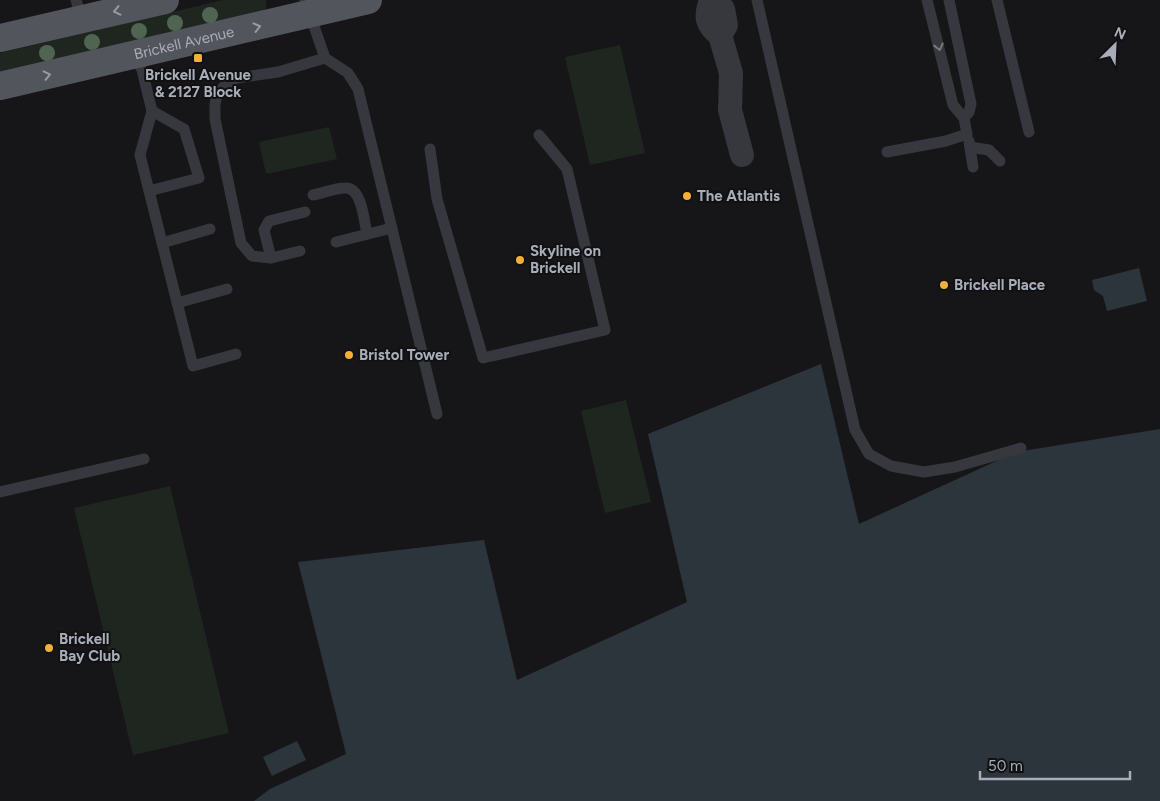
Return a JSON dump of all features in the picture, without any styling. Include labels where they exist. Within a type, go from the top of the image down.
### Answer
[{"type":"main road","points":[[0,38],[79,10],[165,0]]},
{"type":"main road","name":"Brickell Avenue","points":[[0,86],[135,55],[307,7],[368,0]]},
{"type":"street","points":[[712,0],[708,10],[708,22],[710,27],[720,35],[731,73],[730,110],[742,155]]},
{"type":"lane","points":[[757,0],[855,430],[869,454],[891,466],[924,472],[955,466],[1022,448]]},
{"type":"lane","points":[[927,0],[953,105],[964,118],[973,167]]},
{"type":"lane","points":[[949,0],[971,104],[969,112],[964,118]]},
{"type":"lane","points":[[997,0],[1028,132]]},
{"type":"lane","points":[[307,7],[325,58],[348,73],[358,89],[438,414]]},
{"type":"lane","points":[[135,55],[142,70],[152,111],[140,155],[193,366],[236,354]]},
{"type":"lane","points":[[300,251],[271,258],[252,256],[241,243],[215,119],[215,104],[217,95],[225,85],[237,78],[278,72],[325,58]]},
{"type":"lane","points":[[149,191],[199,178],[184,129],[152,111]]},
{"type":"lane","points":[[887,152],[946,141],[967,134]]},
{"type":"lane","points":[[430,149],[438,199],[483,358],[605,330],[567,169],[539,135]]},
{"type":"lane","points":[[970,147],[989,150],[1000,161]]},
{"type":"lane","points":[[314,195],[346,188],[354,190],[358,196],[367,234]]},
{"type":"lane","points":[[271,258],[264,230],[269,221],[306,212]]},
{"type":"lane","points":[[336,242],[392,228]]},
{"type":"lane","points":[[162,243],[210,229]]},
{"type":"lane","points":[[177,303],[227,289]]},
{"type":"lane","points":[[0,492],[144,459]]},
{"type":"shaded area","points":[[223,0],[266,0],[266,8],[260,14],[0,75],[0,53]]},
{"type":"shaded area","points":[[620,45],[645,153],[590,165],[565,57]]},
{"type":"shaded area","points":[[329,127],[337,159],[266,174],[259,142]]},
{"type":"shaded area","points":[[1139,268],[1147,301],[1107,311],[1103,296],[1094,290],[1092,280]]},
{"type":"shaded area","points":[[821,364],[859,524],[1016,452],[1160,429],[1160,801],[254,801],[270,789],[346,754],[298,562],[484,540],[517,680],[687,602],[648,434]]},
{"type":"shaded area","points":[[626,400],[651,502],[605,513],[581,411]]},
{"type":"shaded area","points":[[170,486],[229,733],[133,755],[74,508]]},
{"type":"shaded area","points":[[297,741],[306,760],[272,776],[263,757]]},
{"type":"place","name":"Brickell Avenue & 2127 Block","points":[[198,58]]},
{"type":"place","name":"The Atlantis","points":[[687,196]]},
{"type":"place","name":"Skyline on Brickell","points":[[520,260]]},
{"type":"place","name":"Brickell Place","points":[[944,285]]},
{"type":"place","name":"Bristol Tower","points":[[349,355]]},
{"type":"place","name":"Brickell Bay Club","points":[[49,648]]}]
